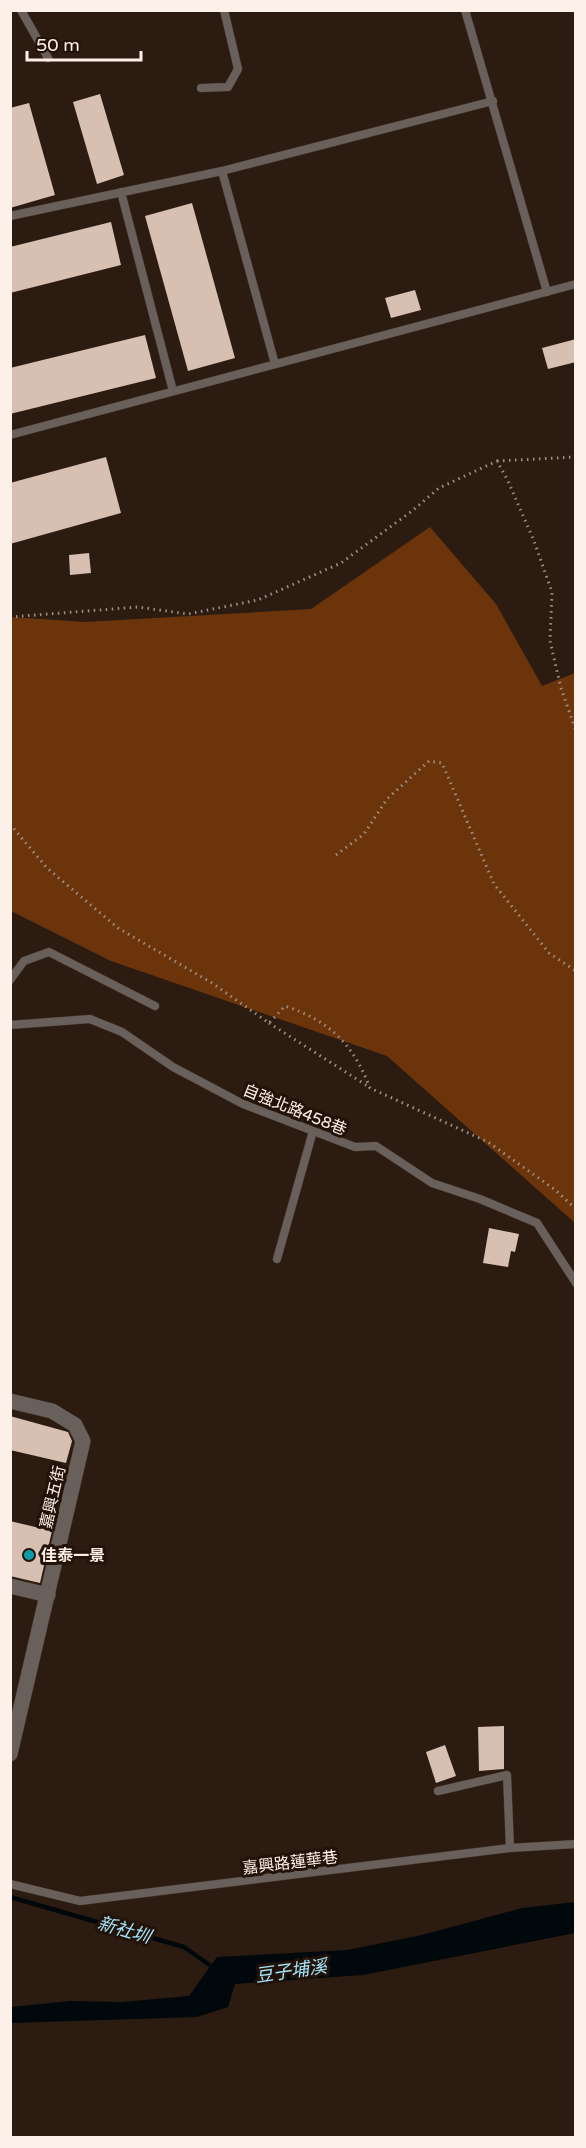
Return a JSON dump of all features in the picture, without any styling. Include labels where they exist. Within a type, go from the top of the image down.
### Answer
[{"type":"street","name":"嘉興五街","points":[[10,1401],[52,1411],[75,1425],[83,1441],[10,1754]]},
{"type":"street","points":[[10,1586],[48,1594]]},
{"type":"lane","points":[[21,10],[48,58]]},
{"type":"lane","points":[[201,88],[228,87],[238,69],[225,10]]},
{"type":"lane","points":[[465,10],[547,292]]},
{"type":"lane","points":[[10,216],[222,171],[493,101]]},
{"type":"lane","points":[[222,171],[275,364]]},
{"type":"lane","points":[[122,192],[172,391]]},
{"type":"lane","points":[[10,435],[576,284]]},
{"type":"lane","points":[[10,980],[24,960],[49,952],[155,1006]]},
{"type":"lane","name":"自強北路458巷","points":[[10,1025],[90,1019],[122,1032],[172,1067],[243,1104],[354,1147],[376,1146],[432,1183],[480,1199],[537,1223],[576,1283]]},
{"type":"lane","points":[[277,1259],[313,1131]]},
{"type":"lane","points":[[438,1791],[507,1775],[510,1848]]},
{"type":"lane","name":"嘉興路蓮華巷","points":[[10,1884],[80,1901],[510,1848],[576,1844]]},
{"type":"path","points":[[10,617],[138,607],[188,614],[258,600],[341,563],[412,511],[439,488],[497,461],[576,457]]},
{"type":"path","points":[[497,461],[534,541],[552,592],[550,641],[561,688],[576,731]]},
{"type":"path","points":[[336,855],[364,834],[387,799],[429,761],[442,763],[494,884],[549,953],[576,971]]},
{"type":"path","points":[[10,824],[47,868],[118,928],[212,983],[370,1088],[488,1142],[554,1189],[576,1209]]},
{"type":"path","points":[[269,1023],[285,1006],[304,1012],[329,1027],[363,1068],[370,1088]]},
{"type":"shaded area","points":[[430,527],[496,604],[542,686],[575,673],[575,1223],[387,1056],[111,961],[11,911],[11,617],[85,622],[311,609]]},
{"type":"water","name":"豆子埔溪","points":[[575,1902],[575,1933],[363,1975],[235,1984],[228,2007],[197,2017],[11,2023],[11,2007],[70,2001],[122,2002],[189,1996],[217,1957],[347,1950],[422,1935],[522,1908]]},
{"type":"building","points":[[100,94],[124,175],[97,184],[73,102]]},
{"type":"building","points":[[29,103],[55,195],[10,208],[10,108]]},
{"type":"building","points":[[192,203],[235,358],[188,371],[145,216]]},
{"type":"building","points":[[111,222],[121,265],[10,293],[10,247]]},
{"type":"building","points":[[415,290],[421,310],[391,318],[385,298]]},
{"type":"building","points":[[145,335],[156,378],[10,414],[10,368]]},
{"type":"building","points":[[576,339],[576,362],[548,369],[542,348]]},
{"type":"building","points":[[106,457],[121,513],[10,544],[10,483]]},
{"type":"building","points":[[89,553],[91,573],[70,575],[69,555]]},
{"type":"building","points":[[489,1228],[519,1234],[515,1252],[511,1251],[508,1267],[483,1263]]},
{"type":"building","points":[[10,1416],[68,1432],[72,1441],[66,1463],[10,1450]]},
{"type":"building","name":"佳泰一景","points":[[10,1521],[52,1531],[40,1583],[10,1576]]},
{"type":"building","points":[[504,1726],[504,1769],[479,1771],[478,1727]]},
{"type":"building","points":[[445,1745],[456,1776],[436,1783],[426,1752]]},
{"type":"waterway","name":"新社圳","points":[[10,1897],[184,1947],[215,1969]]},
{"type":"place","name":"佳泰一景","points":[[29,1555]]}]
